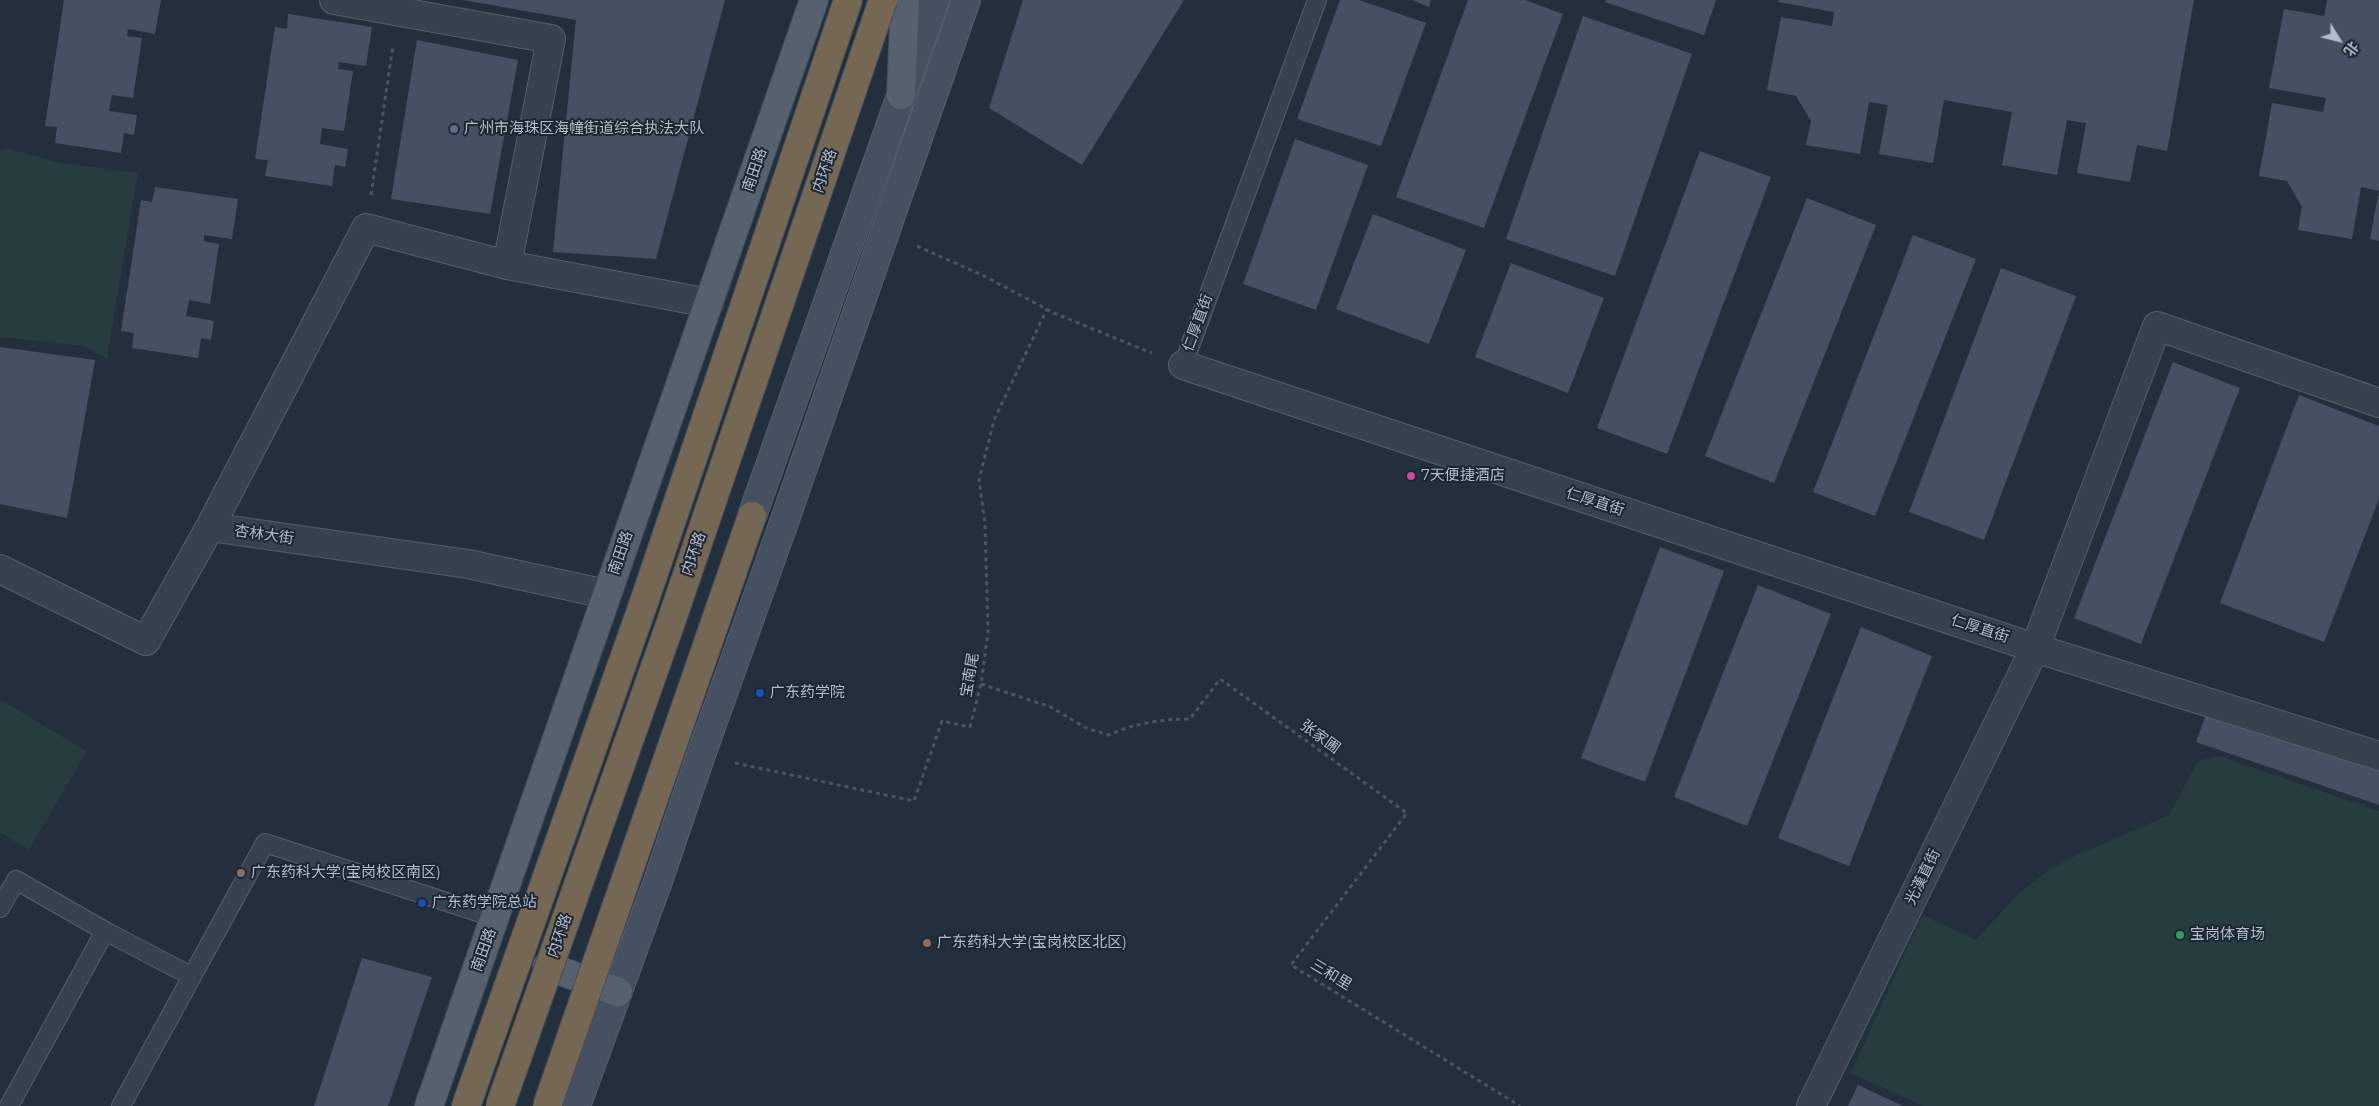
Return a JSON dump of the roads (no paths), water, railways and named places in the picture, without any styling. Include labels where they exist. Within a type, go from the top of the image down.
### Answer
[{"type":"highway","name":"内环路","points":[[466,1106],[647,593],[848,0]]},
{"type":"highway","name":"内环路","points":[[499,1106],[674,612],[882,0]]},
{"type":"highway","points":[[547,1106],[752,516]]},
{"type":"main road","name":"南田路","points":[[428,1106],[496,918],[606,594],[814,0]]},
{"type":"main road","points":[[499,1106],[882,0]]},
{"type":"main road","points":[[901,95],[905,0]]},
{"type":"main road","points":[[752,516],[935,0]]},
{"type":"main road","points":[[901,95],[954,0]]},
{"type":"main road","points":[[576,1106],[782,528],[883,233],[966,0]]},
{"type":"main road","points":[[547,966],[618,992]]},
{"type":"street","points":[[334,0],[551,39],[506,265]]},
{"type":"street","points":[[0,569],[146,641],[210,527],[366,228],[506,265],[709,303]]},
{"type":"street","name":"光漢直街","points":[[1811,1106],[2035,648],[2157,326],[2379,402]]},
{"type":"street","name":"仁厚直街","points":[[1183,365],[2035,648],[2379,756]]},
{"type":"street","name":"杏林大街","points":[[210,527],[468,564],[606,594]]},
{"type":"lane","name":"仁厚直街","points":[[1183,365],[1317,0]]},
{"type":"lane","points":[[121,1106],[241,885],[266,843],[496,918]]},
{"type":"lane","points":[[0,908],[16,880],[105,931],[191,976]]},
{"type":"lane","points":[[9,1106],[105,931]]},
{"type":"place","name":"广州市海珠区海幢街道综合执法大队","points":[[454,129]]},
{"type":"place","name":"7天便捷酒店","points":[[1411,476]]},
{"type":"place","name":"广东药学院","points":[[760,693]]},
{"type":"place","name":"广东药科大学(宝岗校区南区)","points":[[241,873]]},
{"type":"place","name":"广东药学院总站","points":[[422,903]]},
{"type":"place","name":"宝岗体育场","points":[[2180,935]]},
{"type":"place","name":"广东药科大学(宝岗校区北区)","points":[[927,943]]}]
